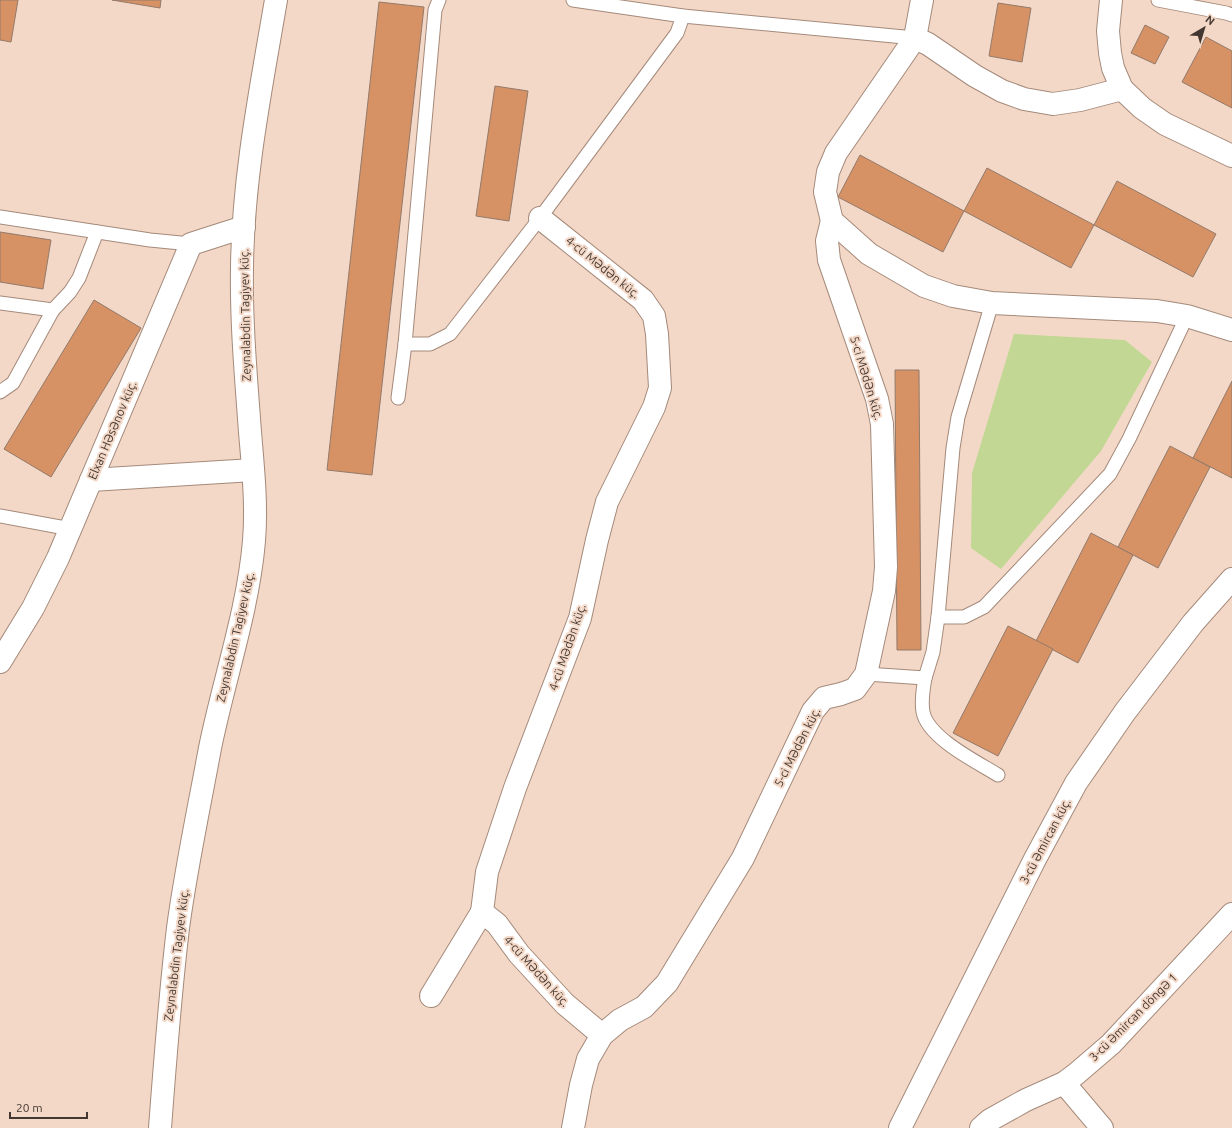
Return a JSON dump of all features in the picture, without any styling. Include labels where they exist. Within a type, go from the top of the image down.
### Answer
[{"type":"street","name":"Zeynalabdin Tagiyev küç.","points":[[160,1128],[170,997],[189,859],[217,713],[249,580],[254,540],[255,516],[253,470],[243,341],[242,267],[247,184],[276,0]]},
{"type":"street","points":[[922,0],[915,38],[836,152],[828,172],[825,192],[832,222],[869,254],[924,286],[953,296],[992,303],[1157,311],[1187,316],[1232,330]]},
{"type":"street","points":[[1111,0],[1108,31],[1110,53],[1113,68],[1122,89],[1142,108],[1165,124],[1232,156]]},
{"type":"street","points":[[915,38],[928,44],[975,76],[1002,91],[1024,99],[1053,104],[1080,100],[1122,89]]},
{"type":"street","name":"4-cü Mədən küç.","points":[[540,218],[643,300],[654,316],[657,334],[660,388],[654,406],[607,502],[596,540],[580,618],[515,788],[494,849],[487,872],[482,912],[497,924],[519,954],[565,1004],[602,1035]]},
{"type":"street","name":"5-ci Mədən küç.","points":[[573,1128],[581,1085],[588,1059],[602,1035],[620,1020],[644,1007],[666,983],[743,858],[813,711],[824,698],[855,689],[866,674],[884,590],[886,567],[882,424],[877,399],[829,260],[827,241],[832,222]]},
{"type":"street","points":[[191,244],[244,226]]},
{"type":"street","name":"Elxan Həsənov küç.","points":[[0,662],[33,608],[58,558],[191,244]]},
{"type":"street","points":[[91,480],[253,470]]},
{"type":"street","name":"3-cü Əmircan küç.","points":[[900,1128],[1035,859],[1076,783],[1138,694],[1193,623],[1232,579]]},
{"type":"street","points":[[431,996],[482,912]]},
{"type":"street","name":"3-cü Əmircan döngə 1","points":[[981,1128],[990,1120],[1026,1100],[1064,1083],[1111,1044],[1232,914]]},
{"type":"street","points":[[1064,1083],[1102,1128]]},
{"type":"lane","points":[[398,398],[405,344],[435,10],[439,0]]},
{"type":"lane","points":[[573,0],[683,16],[915,38]]},
{"type":"lane","points":[[1158,0],[1232,15]]},
{"type":"lane","points":[[405,344],[430,344],[450,334],[540,218],[677,32],[683,16]]},
{"type":"lane","points":[[0,217],[150,240],[191,244]]},
{"type":"lane","points":[[0,392],[13,384],[53,310],[70,292],[80,278],[97,232]]},
{"type":"lane","points":[[0,303],[53,310]]},
{"type":"lane","points":[[992,303],[958,417],[953,448],[938,617],[933,652],[925,678],[922,698],[923,714],[931,730],[954,748],[998,775]]},
{"type":"lane","points":[[938,617],[964,617],[984,607],[1110,474],[1129,439],[1187,316]]},
{"type":"lane","points":[[0,516],[71,529]]},
{"type":"lane","points":[[866,674],[925,678]]},
{"type":"green space","points":[[1014,334],[1125,340],[1152,362],[1101,451],[1001,569],[971,548],[972,473]]},
{"type":"building","points":[[0,0],[18,0],[11,42],[0,40]]},
{"type":"building","points":[[112,0],[161,0],[160,8]]},
{"type":"building","points":[[379,2],[424,7],[372,475],[327,470]]},
{"type":"building","points":[[998,3],[1031,8],[1022,62],[989,56]]},
{"type":"building","points":[[1145,25],[1169,37],[1155,64],[1131,53]]},
{"type":"building","points":[[1206,37],[1232,51],[1232,108],[1182,82]]},
{"type":"building","points":[[495,86],[528,91],[509,221],[476,216]]},
{"type":"building","points":[[860,155],[964,211],[943,252],[838,197]]},
{"type":"building","points":[[987,168],[1094,225],[1071,268],[964,211]]},
{"type":"building","points":[[1117,181],[1216,234],[1193,277],[1094,225]]},
{"type":"building","points":[[0,232],[51,240],[43,289],[0,282]]},
{"type":"building","points":[[94,300],[141,328],[51,477],[4,449]]},
{"type":"building","points":[[895,370],[919,370],[921,650],[897,650]]},
{"type":"building","points":[[1232,381],[1232,478],[1193,458]]},
{"type":"building","points":[[1170,446],[1210,467],[1158,568],[1118,547]]},
{"type":"building","points":[[1091,533],[1133,555],[1078,663],[1036,641]]},
{"type":"building","points":[[1008,626],[1053,649],[998,756],[953,733]]}]
